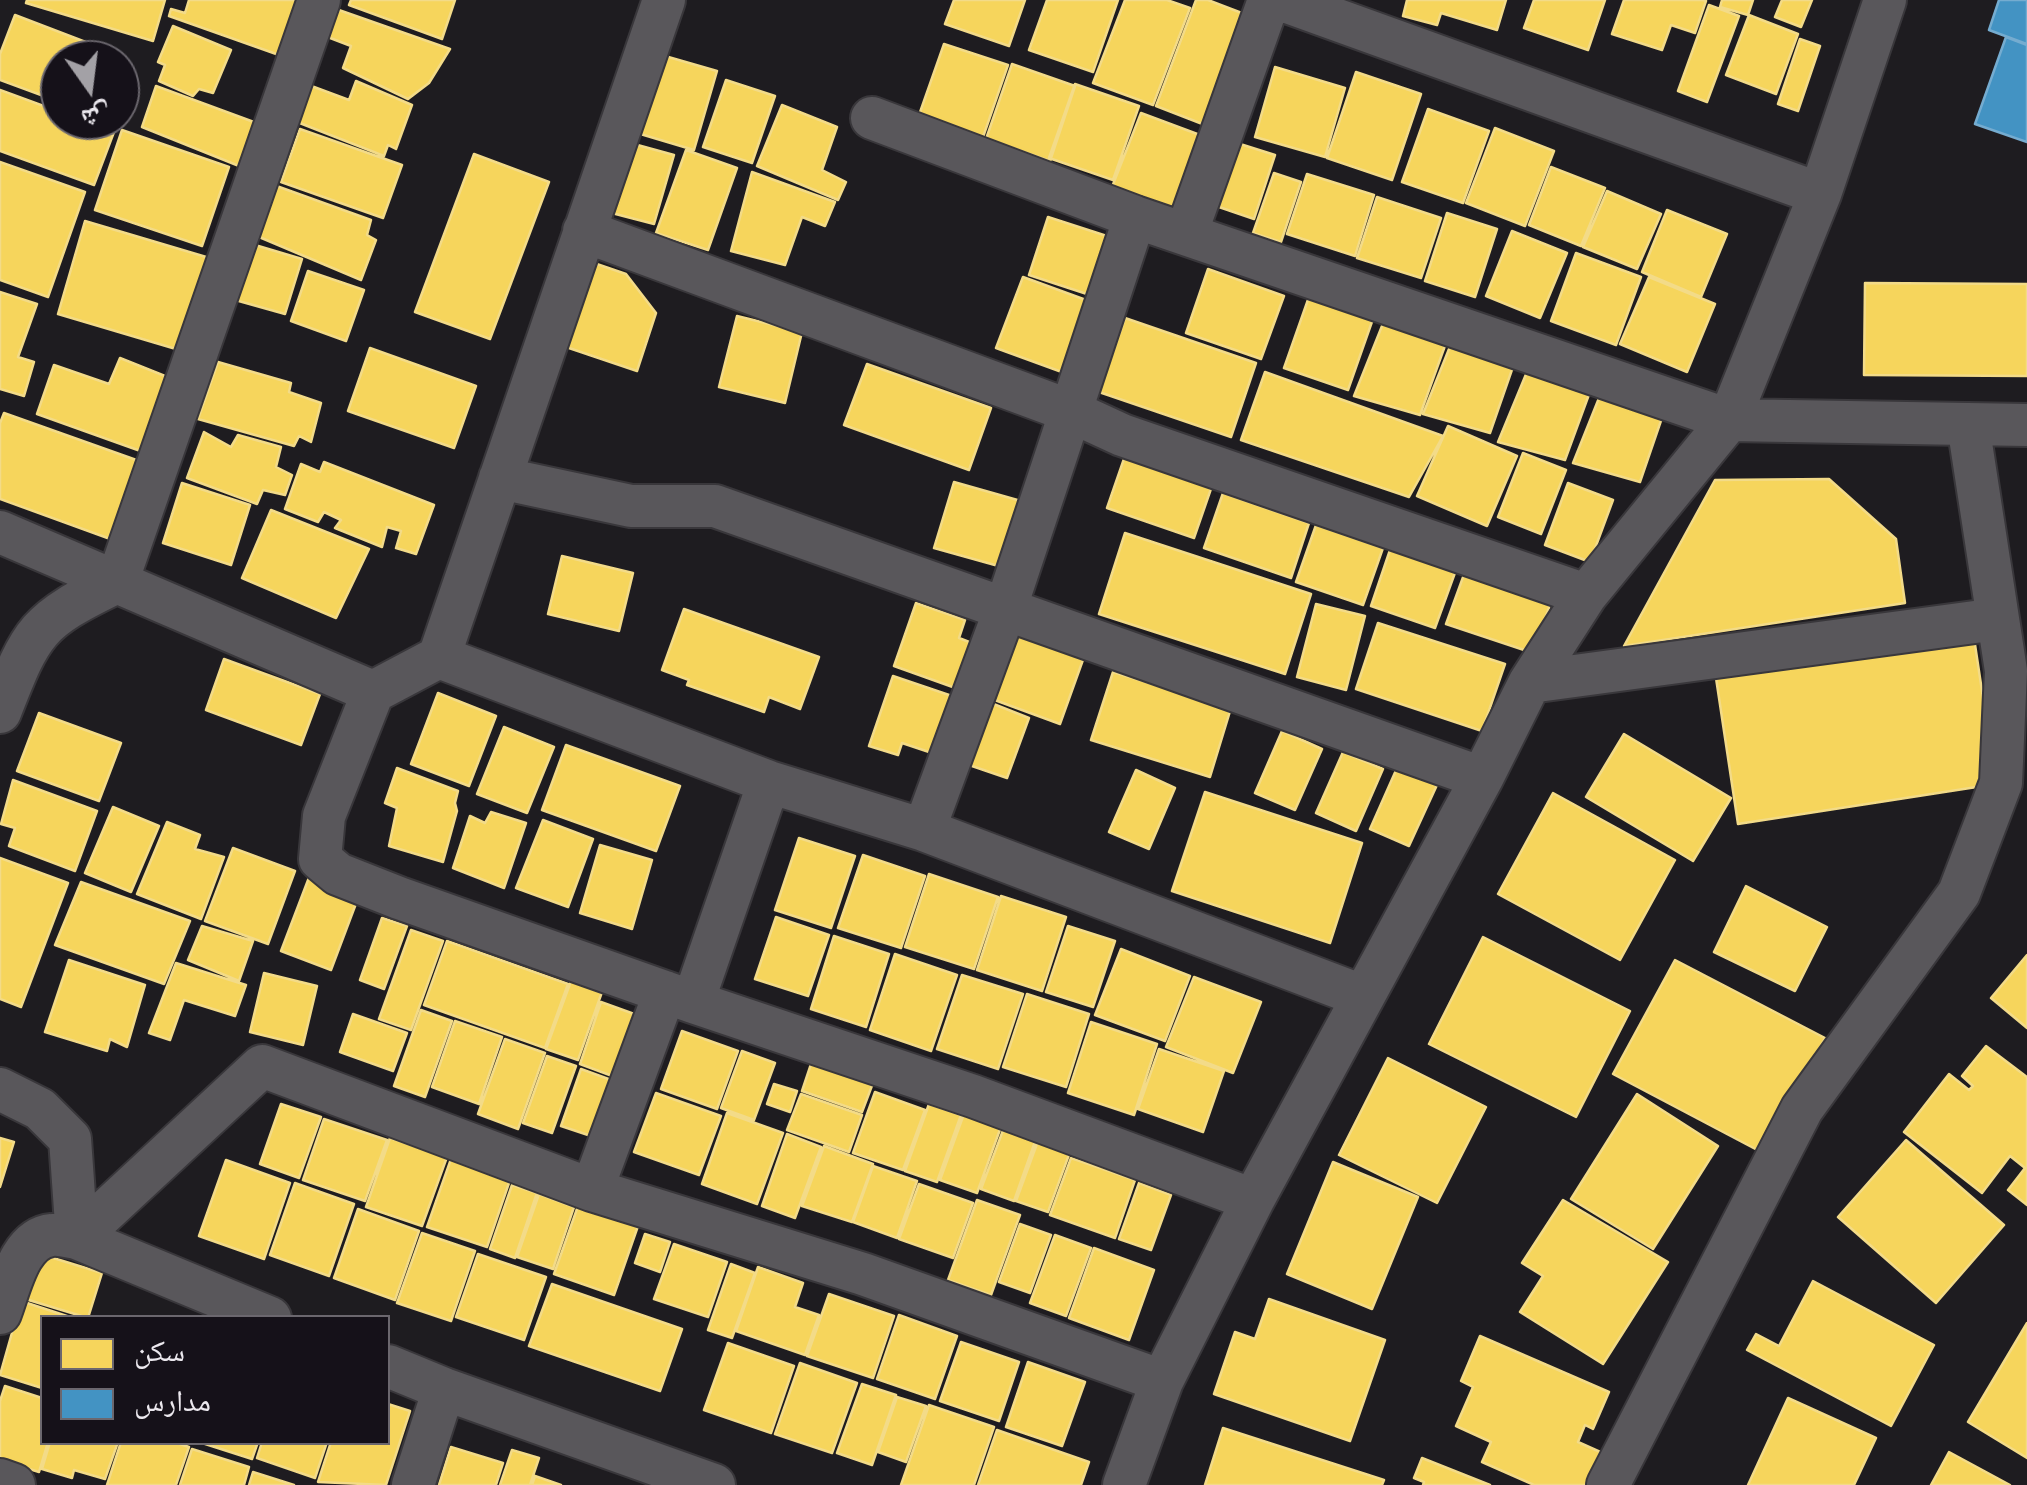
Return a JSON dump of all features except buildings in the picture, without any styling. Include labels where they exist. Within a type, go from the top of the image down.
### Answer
[{"type":"street","points":[[0,712],[33,635],[75,602],[117,582],[319,0]]},
{"type":"street","points":[[664,0],[439,657],[373,692],[324,816],[320,859],[338,874],[679,997],[973,1096],[1253,1200]]},
{"type":"street","points":[[1186,234],[1269,0]]},
{"type":"street","points":[[1282,0],[1820,194]]},
{"type":"street","points":[[1124,1485],[1162,1380],[1253,1200],[1530,682],[1586,595],[1729,420],[1820,194],[1886,0]]},
{"type":"street","points":[[872,118],[1136,217],[1729,420],[2027,425]]},
{"type":"street","points":[[924,830],[1006,607],[1136,217]]},
{"type":"street","points":[[584,231],[1070,410],[1122,435],[1586,595]]},
{"type":"street","points":[[1608,1485],[1802,1109],[1959,893],[2000,783],[2006,671],[1968,424]]},
{"type":"street","points":[[500,478],[631,506],[715,506],[1482,778]]},
{"type":"street","points":[[0,532],[373,692]]},
{"type":"street","points":[[1530,682],[1997,619]]},
{"type":"street","points":[[439,657],[769,782],[924,830],[1362,996]]},
{"type":"street","points":[[592,1190],[679,997],[769,782]]},
{"type":"street","points":[[77,1238],[262,1066],[592,1190],[863,1274],[1162,1380]]},
{"type":"street","points":[[0,1089],[40,1109],[70,1140],[77,1238]]},
{"type":"street","points":[[0,1314],[19,1263],[31,1244],[50,1235],[77,1238],[263,1315]]},
{"type":"street","points":[[390,1367],[444,1390],[714,1485]]},
{"type":"street","points":[[413,1485],[444,1390]]},
{"type":"street","points":[[0,1480],[14,1485]]}]
